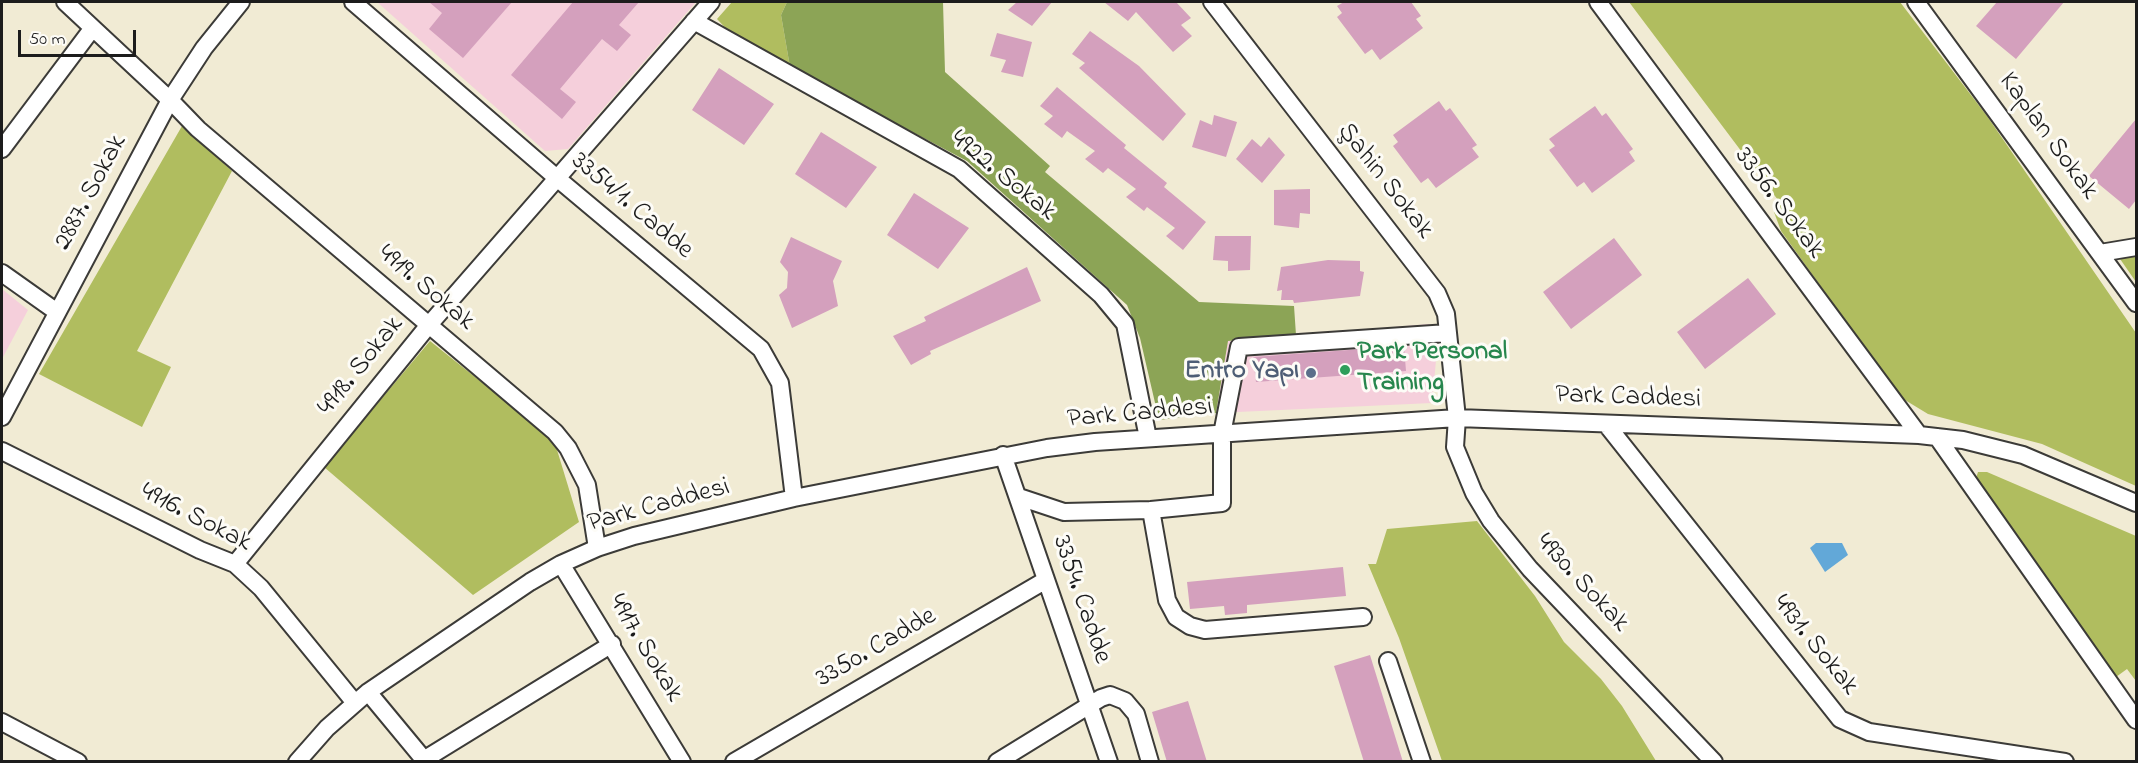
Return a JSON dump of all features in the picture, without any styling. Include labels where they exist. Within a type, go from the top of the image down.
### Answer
[{"type":"street","name":"4919. Sokak","points":[[65,2],[198,129],[555,432],[568,448],[586,486],[597,549]]},
{"type":"street","name":"2887. Sokak","points":[[2,417],[170,100],[204,48],[241,2]]},
{"type":"street","name":"3354/1. Cadde","points":[[352,2],[558,179],[745,334],[767,357],[780,383],[795,498]]},
{"type":"street","name":"4918. Sokak","points":[[235,564],[428,326],[711,2]]},
{"type":"street","name":"Şahin Sokak","points":[[1212,2],[1431,285],[1444,308],[1457,418]]},
{"type":"street","name":"3356. Sokak","points":[[1598,2],[1920,435]]},
{"type":"street","name":"Kaplan Sokak","points":[[1916,2],[2136,303]]},
{"type":"street","name":"4922. Sokak","points":[[694,21],[960,169],[1101,296],[1118,314],[1127,330],[1148,438]]},
{"type":"street","points":[[2,149],[92,29]]},
{"type":"street","points":[[2100,253],[2136,247]]},
{"type":"street","points":[[2,273],[57,312]]},
{"type":"street","points":[[1019,497],[1064,512],[1151,510],[1222,503],[1222,434],[1239,347],[1448,333]]},
{"type":"street","name":"Park Caddesi","points":[[297,762],[315,740],[362,698],[502,599],[561,564],[597,549],[634,536],[795,498],[1004,455],[1095,442],[1457,418],[1920,435],[1993,446],[2023,455],[2136,503]]},
{"type":"street","name":"4930. Sokak","points":[[1457,418],[1454,433],[1458,457],[1474,493],[1500,533],[1530,569],[1714,762]]},
{"type":"street","name":"4931. Sokak","points":[[1606,424],[1830,710],[1860,729],[2065,762]]},
{"type":"street","points":[[1937,437],[2136,720]]},
{"type":"street","name":"4916. Sokak","points":[[2,451],[200,550],[235,564],[261,588],[362,698],[425,760]]},
{"type":"street","name":"3354. Cadde","points":[[1004,455],[1109,762]]},
{"type":"street","points":[[1151,510],[1167,600],[1176,616],[1190,626],[1205,630],[1363,617]]},
{"type":"street","name":"4917. Sokak","points":[[561,564],[682,762]]},
{"type":"street","name":"3350. Cadde","points":[[734,762],[1046,580]]},
{"type":"street","points":[[425,760],[612,645]]},
{"type":"street","points":[[1388,661],[1422,762]]},
{"type":"street","points":[[997,762],[1110,695],[1125,701],[1136,714],[1150,762]]},
{"type":"street","points":[[2,722],[78,762]]},
{"type":"street","points":[[1942,744],[1944,762]]},
{"type":"shaded area","points":[[377,2],[696,2],[568,149],[545,151]]},
{"type":"shaded area","points":[[2,289],[28,310],[2,359]]},
{"type":"shaded area","points":[[1429,324],[1437,350],[1432,403],[1216,413],[1228,341]]},
{"type":"green space","points":[[732,2],[787,2],[781,15],[790,67],[736,39],[717,19]]},
{"type":"green space","points":[[787,2],[943,2],[945,72],[1050,166],[1045,172],[1199,302],[1294,306],[1296,335],[1228,341],[1216,413],[1159,420],[1140,338],[1127,305],[967,161],[790,67],[781,15]]},
{"type":"green space","points":[[1629,2],[1900,2],[1987,116],[2136,333],[2136,486],[2042,444],[1928,414],[1900,397],[1781,231],[1774,212],[1781,204]]},
{"type":"green space","points":[[182,126],[232,171],[137,351],[171,367],[142,427],[39,374]]},
{"type":"green space","points":[[2136,253],[2136,282],[2118,256]]},
{"type":"green space","points":[[430,341],[554,440],[579,522],[473,595],[324,467]]},
{"type":"green space","points":[[1978,472],[1987,472],[2136,536],[2136,681],[2127,669],[2116,677],[1975,481]]},
{"type":"green space","points":[[1477,521],[1535,596],[1564,642],[1601,679],[1622,706],[1656,761],[1442,761],[1399,638],[1368,564],[1376,564],[1387,529]]},
{"type":"water","points":[[1816,543],[1842,543],[1848,555],[1825,572],[1810,548]]},
{"type":"building","points":[[429,2],[512,2],[463,58],[429,29],[442,13]]},
{"type":"building","points":[[573,2],[639,2],[619,25],[631,35],[617,51],[602,39],[560,89],[576,102],[562,119],[511,75]]},
{"type":"building","points":[[1017,2],[1052,2],[1032,26],[1008,10]]},
{"type":"building","points":[[1104,2],[1176,2],[1191,18],[1181,25],[1192,36],[1173,52],[1136,12],[1128,21]]},
{"type":"building","points":[[1344,2],[1411,2],[1421,16],[1416,19],[1423,28],[1380,60],[1372,49],[1365,54],[1337,17],[1342,13],[1337,6]]},
{"type":"building","points":[[1997,2],[2064,2],[2016,59],[1976,26]]},
{"type":"building","points":[[1090,31],[1139,66],[1186,114],[1163,141],[1079,68],[1085,63],[1072,54]]},
{"type":"building","points":[[997,33],[1032,42],[1023,77],[1001,72],[1006,60],[990,56]]},
{"type":"building","points":[[719,68],[774,104],[744,145],[692,110]]},
{"type":"building","points":[[1057,87],[1126,145],[1124,148],[1167,183],[1164,187],[1206,222],[1183,250],[1166,236],[1175,228],[1147,207],[1144,211],[1126,197],[1136,189],[1108,168],[1103,173],[1085,159],[1095,151],[1067,131],[1062,138],[1044,124],[1053,116],[1040,106]]},
{"type":"building","points":[[1439,101],[1446,111],[1450,108],[1477,145],[1472,148],[1479,157],[1436,188],[1428,178],[1421,183],[1393,146],[1398,142],[1393,135]]},
{"type":"building","points":[[1595,106],[1602,116],[1606,113],[1633,149],[1629,152],[1635,161],[1592,193],[1584,182],[1577,187],[1549,150],[1555,146],[1549,139]]},
{"type":"building","points":[[1214,115],[1237,122],[1226,157],[1192,147],[1200,120],[1212,125]]},
{"type":"building","points":[[2136,119],[2136,200],[2129,209],[2089,176]]},
{"type":"building","points":[[821,132],[877,167],[846,208],[795,174]]},
{"type":"building","points":[[1269,137],[1285,155],[1262,183],[1236,159],[1252,139],[1261,147]]},
{"type":"building","points":[[1310,189],[1310,214],[1300,213],[1299,228],[1274,225],[1274,190]]},
{"type":"building","points":[[914,193],[969,228],[938,269],[887,235]]},
{"type":"building","points":[[1215,236],[1251,236],[1250,270],[1228,271],[1228,261],[1213,260]]},
{"type":"building","points":[[791,237],[842,261],[833,281],[838,306],[792,328],[779,295],[787,288],[788,272],[780,262]]},
{"type":"building","points":[[1614,238],[1642,275],[1571,329],[1543,292]]},
{"type":"building","points":[[1328,260],[1360,261],[1360,271],[1364,272],[1360,296],[1294,303],[1293,300],[1281,300],[1282,290],[1277,291],[1281,267]]},
{"type":"building","points":[[1027,267],[1041,301],[930,351],[931,354],[911,365],[893,336],[926,321],[924,317]]},
{"type":"building","points":[[1748,278],[1776,314],[1705,369],[1677,332]]},
{"type":"building","points":[[1404,346],[1406,371],[1256,382],[1253,357]]},
{"type":"building","points":[[1343,567],[1346,596],[1247,605],[1247,613],[1225,615],[1224,606],[1190,609],[1187,582]]},
{"type":"building","points":[[1370,655],[1403,762],[1364,762],[1334,666]]},
{"type":"building","points":[[1188,701],[1207,762],[1167,762],[1152,712]]},
{"type":"place","name":"Park Personal Training","points":[[1345,370]]},
{"type":"place","name":"Entro Yapı","points":[[1311,373]]}]
